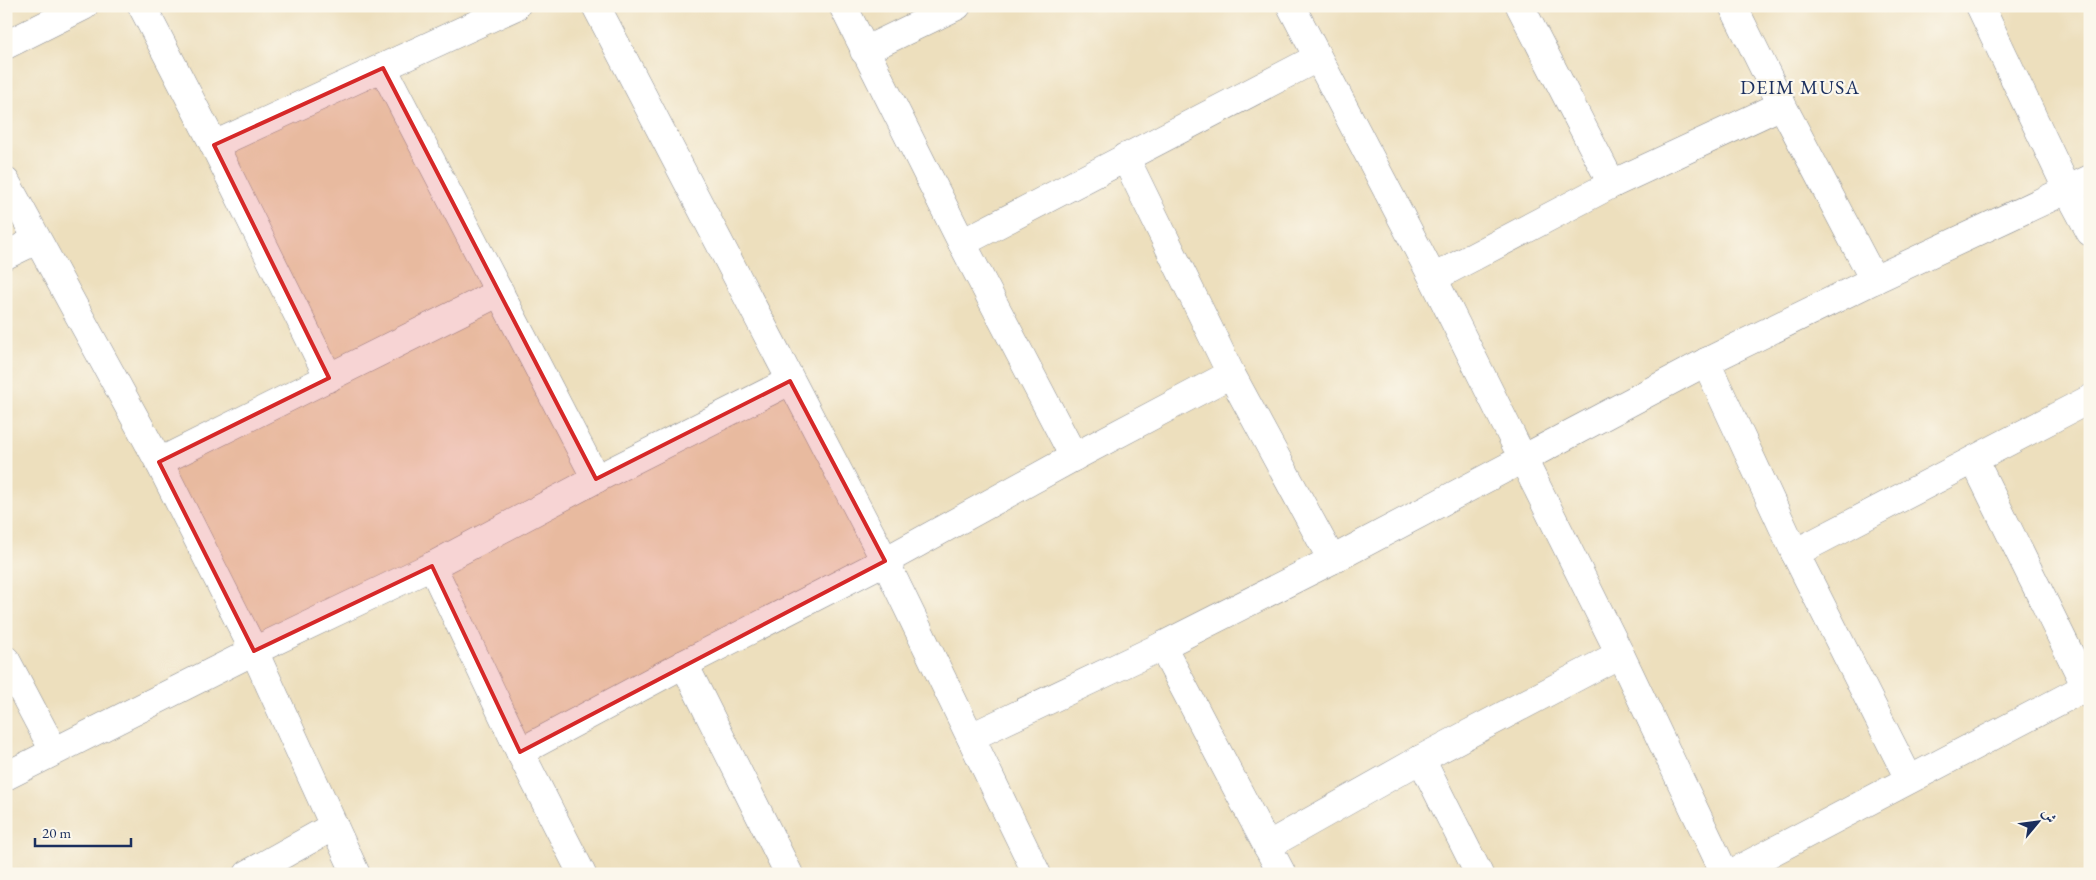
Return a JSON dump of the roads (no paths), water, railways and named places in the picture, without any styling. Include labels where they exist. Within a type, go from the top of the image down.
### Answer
[{"type":"street","points":[[6,45],[84,6]]},
{"type":"street","points":[[142,6],[214,145],[330,378]]},
{"type":"street","points":[[214,145],[516,6]]},
{"type":"street","points":[[596,6],[885,561],[1037,874]]},
{"type":"street","points":[[843,6],[962,243],[1074,457]]},
{"type":"street","points":[[864,51],[957,6]]},
{"type":"street","points":[[1291,6],[1433,278],[1522,461],[1620,654],[1725,874]]},
{"type":"street","points":[[1520,6],[1612,184]]},
{"type":"street","points":[[1734,6],[1782,105],[1874,280]]},
{"type":"street","points":[[1981,6],[2079,185],[2090,232]]},
{"type":"street","points":[[962,243],[1318,58]]},
{"type":"street","points":[[383,68],[596,479]]},
{"type":"street","points":[[1433,278],[1612,184],[1782,105]]},
{"type":"street","points":[[1125,157],[1231,374],[1332,560]]},
{"type":"street","points":[[6,182],[159,462],[254,651],[356,874]]},
{"type":"street","points":[[971,737],[1162,646],[1332,560],[1706,362],[1874,280],[2079,185]]},
{"type":"street","points":[[6,255],[37,240]]},
{"type":"street","points":[[159,462],[500,292]]},
{"type":"street","points":[[1706,362],[1795,553],[1909,779]]},
{"type":"street","points":[[520,752],[684,664],[885,561],[1074,457],[1231,374]]},
{"type":"street","points":[[6,776],[254,651],[432,566],[596,479],[790,381]]},
{"type":"street","points":[[1795,553],[2090,399]]},
{"type":"street","points":[[1730,874],[1909,779],[2088,691],[1974,460]]},
{"type":"street","points":[[432,566],[520,752],[582,874]]},
{"type":"street","points":[[1162,646],[1282,874]]},
{"type":"street","points":[[1267,846],[1421,759],[1620,654]]},
{"type":"street","points":[[6,660],[54,751]]},
{"type":"street","points":[[684,664],[788,874]]},
{"type":"street","points":[[1421,759],[1479,874]]},
{"type":"street","points":[[248,874],[334,826]]},
{"type":"district","name":"DEIM MUSA","points":[[1800,87]]}]
